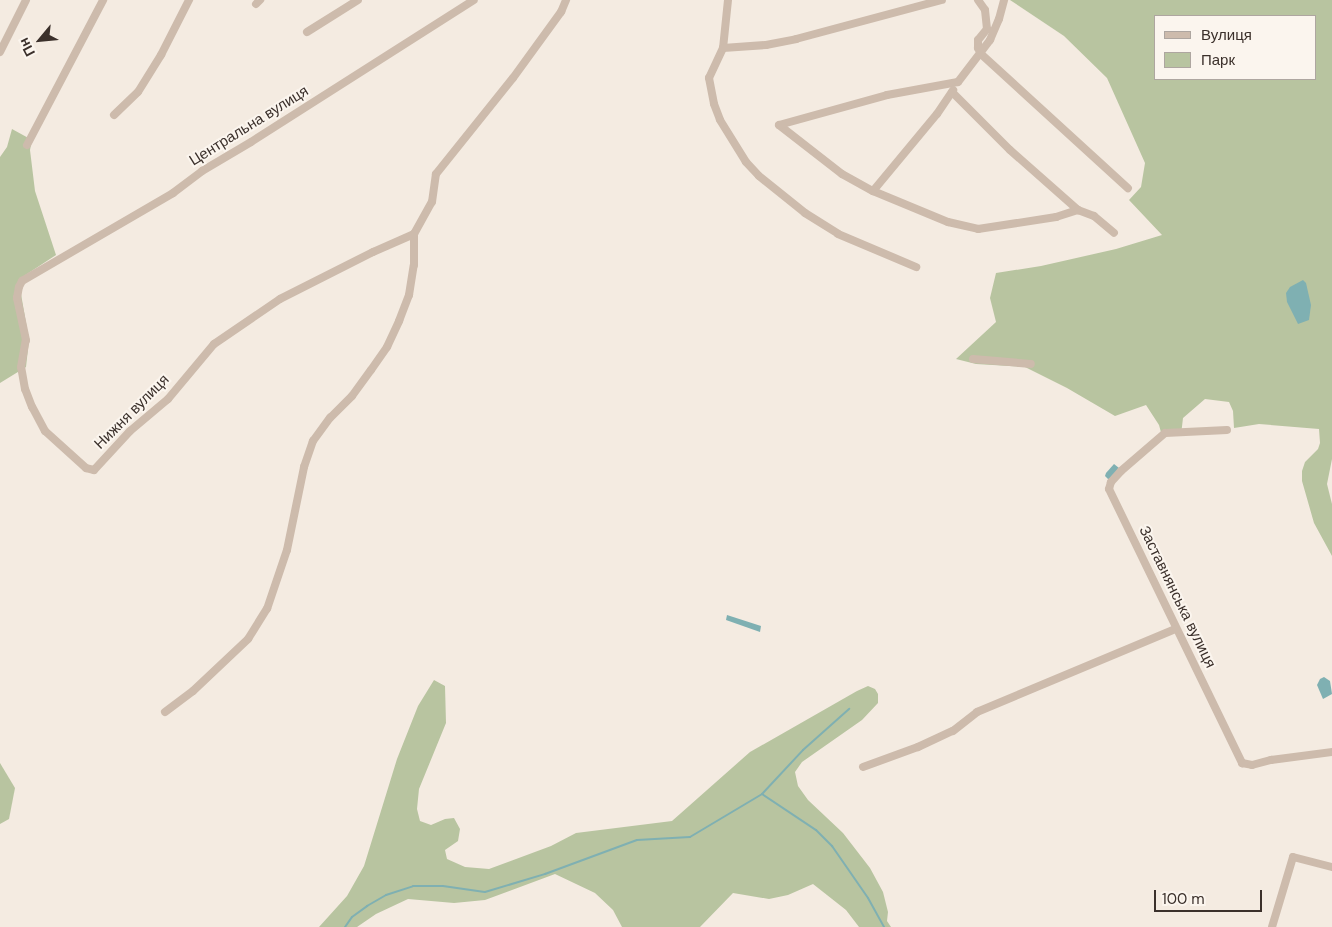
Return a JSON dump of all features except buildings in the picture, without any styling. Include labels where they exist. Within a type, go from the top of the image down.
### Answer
[{"type":"street","points":[[0,52],[26,0]]},
{"type":"street","points":[[27,145],[103,0]]},
{"type":"street","points":[[114,115],[138,92],[189,0]]},
{"type":"street","points":[[306,32],[358,0]]},
{"type":"street","name":"Центральна вулиця","points":[[36,273],[173,193],[202,171],[251,142],[474,0]]},
{"type":"street","points":[[165,712],[193,691],[248,639],[267,609],[287,550],[310,447],[318,432],[352,396],[387,347],[409,295],[414,265],[414,234],[432,202],[436,174],[512,78],[561,12],[566,0]]},
{"type":"street","points":[[728,0],[723,48],[709,78],[710,89],[720,120],[746,162],[759,176],[805,213],[838,234],[916,267]]},
{"type":"street","points":[[723,48],[766,45],[796,39],[942,0]]},
{"type":"street","points":[[978,0],[985,10],[986,29],[978,40],[978,48],[981,54],[1128,188]]},
{"type":"street","points":[[873,191],[937,114],[958,82],[981,54],[999,19],[1004,0]]},
{"type":"street","points":[[958,82],[887,95],[779,125],[842,174],[873,191],[948,222],[978,228],[1056,217],[1078,210]]},
{"type":"street","points":[[952,92],[1010,150],[1078,210],[1094,216],[1114,233]]},
{"type":"street","name":"Нижня вулиця","points":[[36,273],[18,286],[17,298],[26,340],[21,367],[25,389],[45,431],[86,468],[94,470],[130,432],[168,399],[214,344],[280,299],[373,252],[414,234]]},
{"type":"street","points":[[973,359],[1031,364]]},
{"type":"street","name":"Заставнянська вулиця","points":[[1227,430],[1165,433],[1121,471],[1111,482],[1109,489],[1242,763],[1252,765],[1271,760],[1332,752]]},
{"type":"street","points":[[863,767],[918,747],[953,731],[977,712],[1176,629]]},
{"type":"street","points":[[1272,927],[1293,857],[1332,867]]},
{"type":"green space","points":[[1010,0],[1332,0],[1332,459],[1327,484],[1332,504],[1332,556],[1314,523],[1302,481],[1302,471],[1305,462],[1318,449],[1320,443],[1319,429],[1259,424],[1234,428],[1233,411],[1229,402],[1205,399],[1183,418],[1181,435],[1162,436],[1159,425],[1146,405],[1115,416],[1067,388],[1025,367],[976,364],[956,359],[996,322],[990,298],[996,273],[1041,266],[1116,249],[1162,235],[1129,200],[1141,187],[1145,163],[1107,78],[1064,36]]},
{"type":"green space","points":[[12,129],[32,140],[30,150],[35,191],[56,255],[24,276],[21,294],[29,340],[26,367],[0,383],[0,157],[7,147]]},
{"type":"green space","points":[[434,680],[445,686],[446,723],[419,789],[417,809],[420,821],[431,825],[445,819],[454,818],[460,829],[458,841],[445,850],[447,859],[465,867],[489,869],[551,846],[576,833],[672,821],[750,752],[857,691],[868,686],[875,689],[878,694],[878,703],[862,720],[802,762],[795,772],[798,786],[808,800],[843,833],[870,868],[883,892],[888,912],[887,921],[891,927],[859,927],[846,910],[813,884],[788,895],[769,899],[733,893],[700,927],[622,927],[613,910],[595,893],[555,874],[485,900],[454,903],[408,899],[376,914],[357,927],[319,927],[347,896],[364,866],[397,759],[418,706]]},
{"type":"green space","points":[[0,763],[15,788],[9,819],[0,824]]},
{"type":"water","points":[[1303,280],[1306,283],[1311,305],[1309,320],[1298,324],[1287,302],[1286,293],[1290,287]]},
{"type":"water","points":[[1114,464],[1119,468],[1109,480],[1105,476]]},
{"type":"water","points":[[727,615],[761,626],[760,632],[726,620]]},
{"type":"water","points":[[1324,677],[1330,681],[1332,694],[1323,699],[1317,685],[1320,679]]},
{"type":"waterway","points":[[345,927],[352,917],[367,906],[386,895],[413,886],[443,886],[485,892],[545,874],[637,840],[690,837],[762,794],[803,750],[849,709]]},
{"type":"waterway","points":[[762,794],[816,830],[832,846],[868,898],[884,927]]}]
